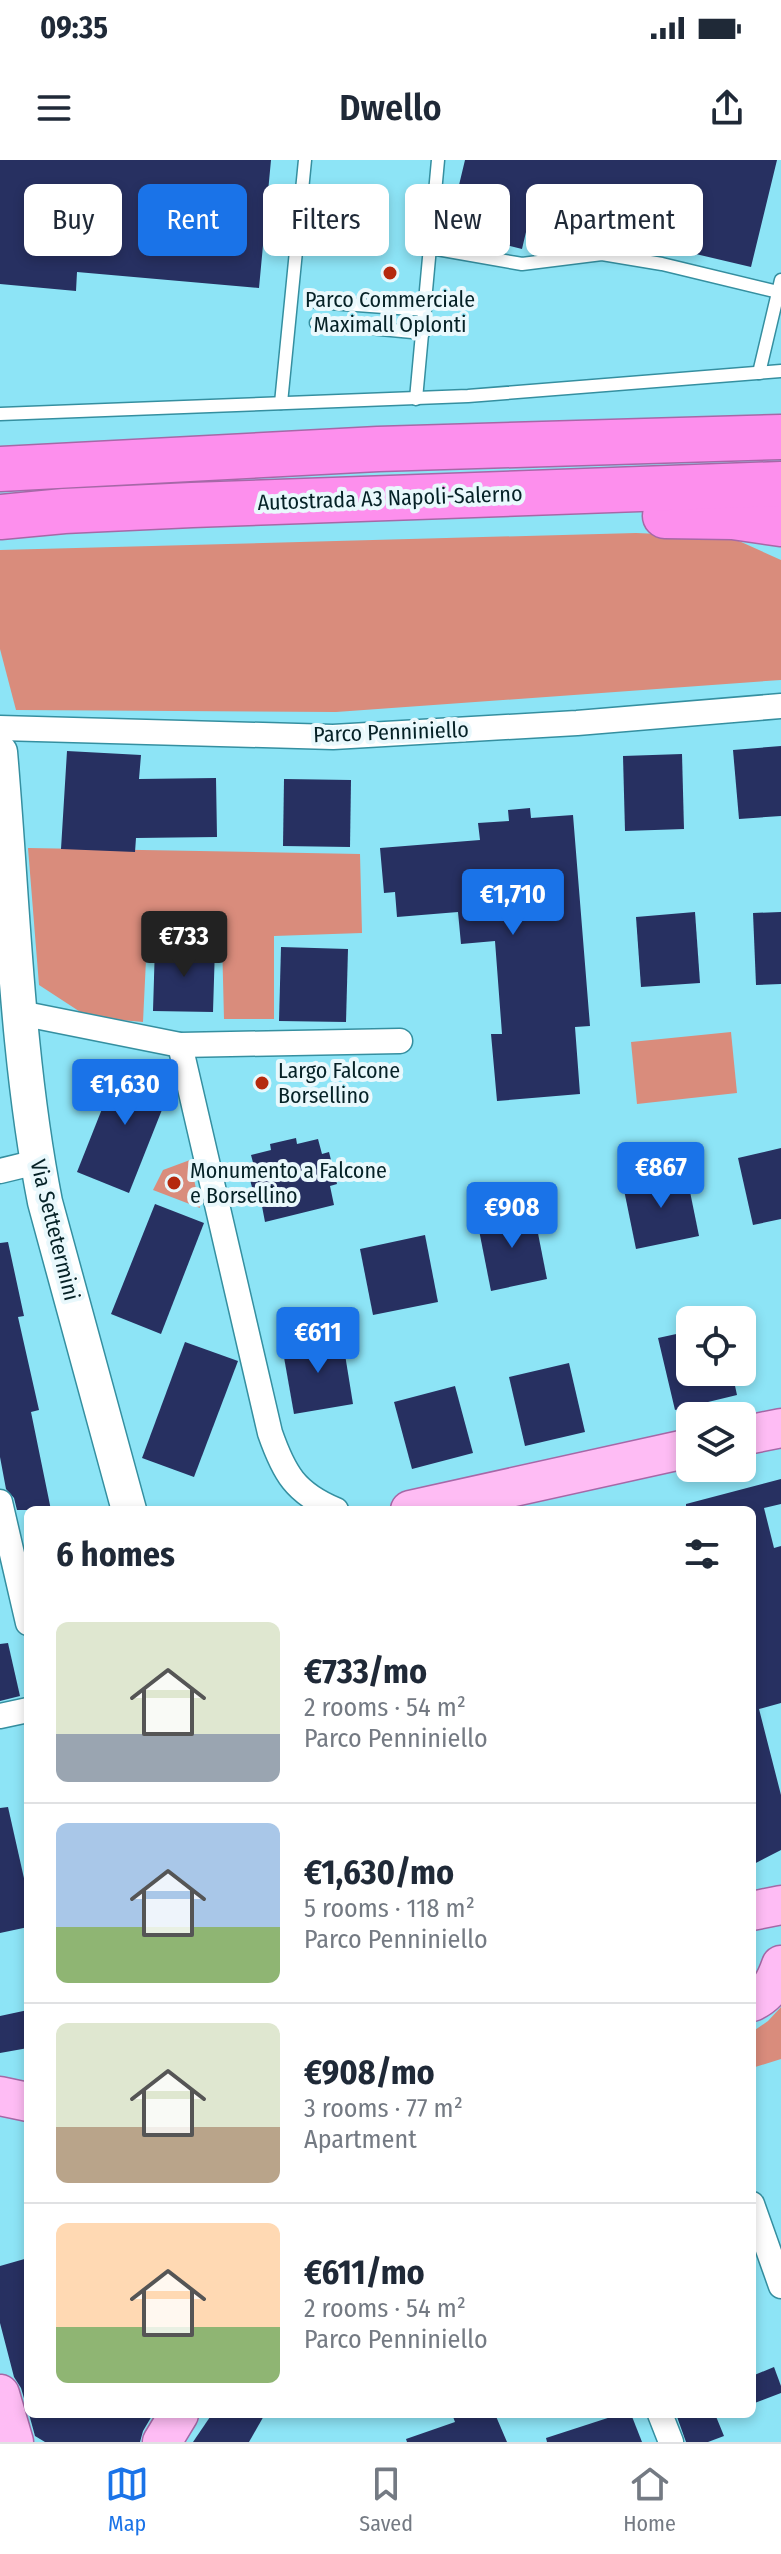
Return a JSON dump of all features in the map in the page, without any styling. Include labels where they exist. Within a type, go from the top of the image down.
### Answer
[{"type":"highway","points":[[2,469],[362,450],[781,437]]},
{"type":"highway","points":[[5,517],[192,505],[349,518],[483,521],[780,514]]},
{"type":"main road","name":"Via Settetermini","points":[[1,769],[20,1013],[37,1162],[45,1202],[128,1506]]},
{"type":"main road","points":[[756,1433],[781,1428]]},
{"type":"main road","points":[[428,1506],[676,1451]]},
{"type":"main road","points":[[756,2000],[767,1993],[781,1965]]},
{"type":"main road","points":[[0,2096],[24,2101]]},
{"type":"main road","points":[[0,2394],[14,2442]]},
{"type":"main road","points":[[162,2442],[177,2418]]},
{"type":"street","name":"Parco Penniniello","points":[[0,728],[333,737],[577,723],[781,706]]},
{"type":"street","points":[[20,1013],[180,1045],[400,1041]]},
{"type":"street","points":[[180,1045],[270,1433],[281,1465],[300,1488],[327,1506]]},
{"type":"street","points":[[0,1171],[37,1162]]},
{"type":"street","points":[[0,1502],[4,1543],[24,1610]]},
{"type":"street","points":[[0,1716],[24,1711]]},
{"type":"street","points":[[756,2215],[781,2286]]},
{"type":"street","points":[[662,2418],[671,2442]]},
{"type":"lane","points":[[281,403],[305,160]]},
{"type":"lane","points":[[436,184],[438,160]]},
{"type":"lane","points":[[476,256],[522,264],[602,254],[779,286],[759,373]]},
{"type":"lane","points":[[416,399],[430,256]]},
{"type":"lane","points":[[316,302],[425,310]]},
{"type":"lane","points":[[316,323],[423,333]]},
{"type":"lane","points":[[0,414],[416,399],[781,371]]},
{"type":"shaded area","points":[[636,533],[730,537],[781,560],[781,680],[336,712],[16,710],[0,649],[0,550]]},
{"type":"shaded area","points":[[28,848],[360,854],[362,933],[274,936],[274,1019],[224,1019],[222,940],[147,939],[143,1022],[88,1017],[39,985]]},
{"type":"shaded area","points":[[731,1032],[737,1093],[637,1104],[631,1042]]},
{"type":"shaded area","points":[[190,1160],[200,1208],[153,1190],[163,1170]]},
{"type":"shaded area","points":[[781,2007],[781,2059],[756,2067],[756,2029]]},
{"type":"building","points":[[0,160],[271,160],[269,184],[263,184],[259,288],[77,272],[76,291],[0,284]]},
{"type":"building","points":[[465,160],[777,160],[751,267],[703,256],[703,184],[526,184],[526,232],[522,249],[510,246],[510,184],[459,184]]},
{"type":"building","points":[[781,746],[781,816],[739,819],[733,750]]},
{"type":"building","points":[[67,751],[141,755],[139,779],[216,778],[217,837],[136,838],[135,852],[61,849]]},
{"type":"building","points":[[682,754],[684,829],[625,831],[623,756]]},
{"type":"building","points":[[284,779],[351,780],[350,847],[283,846]]},
{"type":"building","points":[[530,808],[531,818],[573,815],[590,1026],[575,1027],[580,1094],[497,1101],[491,1034],[502,1034],[495,941],[461,944],[458,912],[397,917],[395,892],[384,893],[380,848],[480,840],[478,823],[509,821],[508,810]]},
{"type":"building","points":[[695,912],[700,983],[641,987],[636,917]]},
{"type":"building","points":[[781,912],[781,984],[756,985],[753,913]]},
{"type":"building","points":[[155,945],[215,947],[213,1012],[153,1011]]},
{"type":"building","points":[[281,947],[348,949],[346,1022],[279,1021]]},
{"type":"building","points":[[121,1061],[173,1082],[129,1193],[77,1172]]},
{"type":"building","points":[[296,1138],[297,1144],[318,1139],[322,1154],[329,1152],[337,1184],[330,1186],[334,1205],[265,1222],[261,1201],[256,1202],[249,1176],[256,1174],[251,1155],[271,1150],[270,1144]]},
{"type":"building","points":[[781,1148],[781,1219],[753,1225],[738,1158]]},
{"type":"building","points":[[686,1172],[699,1236],[636,1249],[623,1185]]},
{"type":"building","points":[[155,1204],[204,1223],[161,1334],[111,1314]]},
{"type":"building","points":[[533,1208],[547,1279],[491,1291],[477,1220]]},
{"type":"building","points":[[425,1235],[438,1302],[373,1315],[360,1249]]},
{"type":"building","points":[[8,1242],[24,1316],[18,1317],[39,1410],[31,1412],[50,1506],[24,1506],[24,1510],[17,1510],[14,1498],[6,1489],[0,1457],[0,1243]]},
{"type":"building","points":[[676,1334],[676,1386],[735,1386],[737,1395],[708,1402],[676,1402],[675,1410],[658,1338]]},
{"type":"building","points":[[342,1336],[353,1404],[294,1414],[282,1346]]},
{"type":"building","points":[[185,1342],[238,1361],[194,1477],[142,1458]]},
{"type":"building","points":[[569,1363],[585,1432],[525,1446],[509,1377]]},
{"type":"building","points":[[455,1386],[473,1453],[412,1469],[394,1402]]},
{"type":"building","points":[[781,1479],[781,1504],[764,1508],[774,1548],[781,1546],[781,1703],[759,1709],[781,1795],[781,1850],[756,1863],[756,1506],[686,1504]]},
{"type":"building","points":[[8,1643],[20,1696],[0,1701],[0,1644]]},
{"type":"building","points":[[8,1807],[24,1878],[24,1928],[0,1933],[0,1808]]},
{"type":"building","points":[[24,2011],[24,2049],[0,2053],[0,2016]]},
{"type":"building","points":[[24,2259],[24,2398],[14,2377],[0,2323],[0,2266]]},
{"type":"building","points":[[774,2367],[781,2393],[756,2402],[756,2374]]},
{"type":"building","points":[[30,2418],[151,2418],[140,2442],[45,2442],[35,2436]]},
{"type":"building","points":[[209,2418],[263,2418],[249,2442],[193,2442]]},
{"type":"building","points":[[454,2418],[497,2418],[507,2442],[407,2442],[406,2439],[455,2422]]},
{"type":"building","points":[[608,2418],[633,2418],[642,2442],[547,2442],[546,2438]]},
{"type":"building","points":[[677,2418],[717,2418],[724,2436],[708,2442],[686,2442]]},
{"type":"place","name":"Parco Commerciale Maximall Oplonti","points":[[390,273]]},
{"type":"place","name":"Largo Falcone Borsellino","points":[[262,1083]]},
{"type":"place","name":"Monumento a Falcone e Borsellino","points":[[174,1183]]}]
